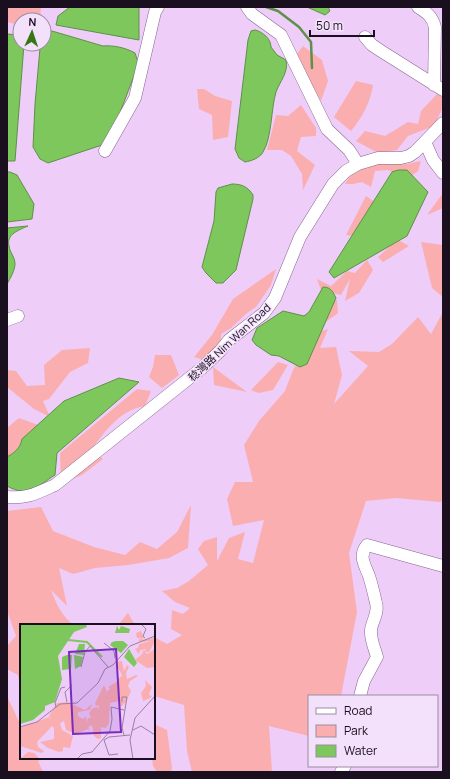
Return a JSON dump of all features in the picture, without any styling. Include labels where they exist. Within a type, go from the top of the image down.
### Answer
[{"type":"street","points":[[105,152],[135,98],[155,12],[158,7]]},
{"type":"street","points":[[247,7],[252,14],[281,35],[327,129],[349,150],[358,164]]},
{"type":"street","points":[[418,7],[429,14],[435,27],[439,88]]},
{"type":"street","points":[[365,36],[372,45],[381,52],[439,88]]},
{"type":"street","name":"稔灣路 Nim Wan Road","points":[[7,497],[23,498],[34,495],[55,485],[202,368],[229,340],[264,313],[275,298],[300,237],[333,184],[346,171],[358,164],[378,158],[401,158],[409,156],[415,152],[443,123]]},
{"type":"street","points":[[425,142],[433,160],[443,173]]},
{"type":"street","points":[[360,695],[364,680],[377,657],[371,632],[377,607],[369,576],[364,566],[362,557],[363,550],[367,545],[443,566]]},
{"type":"green space","points":[[7,7],[41,7],[41,12],[12,12],[12,23],[7,22]]},
{"type":"green space","points":[[303,46],[322,60],[328,81],[321,101],[296,55]]},
{"type":"green space","points":[[356,81],[373,85],[365,109],[359,121],[351,131],[334,117]]},
{"type":"green space","points":[[197,89],[204,89],[215,96],[232,101],[228,137],[213,140],[212,115],[199,109]]},
{"type":"green space","points":[[437,94],[443,97],[443,107],[434,126],[408,136],[397,150],[378,153],[356,141],[365,131],[385,136],[408,122],[418,124],[421,111]]},
{"type":"green space","points":[[301,105],[316,128],[316,136],[301,137],[297,151],[315,165],[303,190],[302,174],[291,156],[282,150],[267,150],[276,115],[288,116]]},
{"type":"green space","points":[[368,159],[407,164],[421,161],[418,171],[407,179],[388,170],[375,171],[371,187],[362,182],[345,184],[350,176]]},
{"type":"green space","points":[[443,193],[443,208],[427,215]]},
{"type":"green space","points":[[366,196],[375,202],[354,236],[346,235]]},
{"type":"green space","points":[[397,240],[409,246],[383,262],[378,257]]},
{"type":"green space","points":[[421,242],[443,245],[443,297],[432,288]]},
{"type":"green space","points":[[367,260],[373,270],[359,293],[345,301],[350,279],[341,295],[321,290],[317,279],[331,286],[347,271],[355,273]]},
{"type":"green space","points":[[276,269],[271,285],[256,307],[231,328],[221,334],[221,341],[205,360],[194,357],[212,335],[233,299]]},
{"type":"green space","points":[[337,300],[338,313],[323,324],[316,310]]},
{"type":"green space","points":[[443,312],[443,500],[440,502],[396,498],[366,501],[349,553],[357,612],[341,695],[308,695],[308,736],[269,726],[272,772],[192,772],[187,751],[184,705],[155,696],[155,638],[167,644],[182,635],[171,629],[172,610],[183,614],[190,608],[175,602],[162,591],[177,588],[189,581],[208,565],[198,549],[204,541],[217,537],[217,561],[229,538],[245,532],[238,559],[253,563],[264,520],[233,526],[227,499],[235,482],[253,482],[244,445],[259,421],[285,391],[293,370],[313,334],[328,329],[320,348],[336,347],[342,375],[334,404],[368,366],[349,351],[379,352],[392,344],[418,317],[431,334]]},
{"type":"green space","points":[[90,348],[88,363],[70,372],[49,399],[43,401],[50,417],[34,409],[7,387],[7,370],[16,371],[27,386],[45,385],[44,365],[62,350]]},
{"type":"green space","points":[[155,355],[171,355],[179,375],[162,388],[149,377],[153,367]]},
{"type":"green space","points":[[278,362],[288,365],[273,390],[259,393],[251,390]]},
{"type":"green space","points":[[213,367],[247,392],[214,385]]},
{"type":"green space","points":[[137,389],[151,391],[145,406],[136,408],[120,417],[114,422],[91,450],[103,459],[82,475],[61,484],[60,453]]},
{"type":"green space","points":[[19,418],[41,426],[41,437],[7,461],[7,428]]},
{"type":"green space","points":[[191,505],[188,548],[169,558],[128,565],[95,568],[73,574],[59,568],[67,606],[51,590],[57,605],[73,624],[20,624],[20,687],[18,675],[7,669],[7,646],[16,636],[7,611],[7,511],[41,507],[53,531],[94,547],[125,555],[140,542],[157,549],[177,532]]},
{"type":"green space","points":[[128,613],[134,624],[119,624]]},
{"type":"green space","points":[[7,696],[20,724],[20,759],[43,759],[38,761],[43,772],[7,771]]},
{"type":"green space","points":[[155,724],[167,730],[172,768],[171,772],[157,772],[153,766],[152,759],[155,759]]},
{"type":"water","points":[[70,7],[139,7],[139,40],[56,25],[58,16]]},
{"type":"water","points":[[307,7],[328,7],[330,11],[325,15]]},
{"type":"water","points":[[255,30],[266,36],[277,55],[286,60],[287,64],[276,92],[270,131],[266,146],[258,158],[245,162],[239,158],[235,149],[248,40],[251,31]]},
{"type":"water","points":[[52,31],[103,46],[116,46],[124,48],[135,53],[138,62],[137,68],[111,136],[102,145],[48,163],[40,159],[33,147],[40,52],[52,52]]},
{"type":"water","points":[[7,34],[12,34],[12,52],[23,52],[15,161],[7,161]]},
{"type":"water","points":[[407,170],[428,192],[407,236],[334,278],[329,272],[392,172]]},
{"type":"water","points":[[7,172],[17,175],[34,204],[32,219],[7,222]]},
{"type":"water","points":[[232,184],[242,185],[247,188],[253,195],[253,199],[236,270],[223,283],[216,283],[202,267],[214,221],[216,192],[218,188]]},
{"type":"water","points":[[28,226],[14,233],[9,238],[10,251],[14,259],[15,266],[7,284],[7,228]]},
{"type":"water","points":[[323,287],[330,289],[336,298],[307,364],[300,367],[279,356],[271,355],[256,345],[252,340],[257,328],[283,311],[304,316],[309,312]]},
{"type":"water","points":[[119,378],[139,382],[57,453],[55,475],[32,490],[21,491],[7,486],[7,457],[17,450],[22,439],[64,401]]},
{"type":"waterway","points":[[266,7],[278,11],[299,27],[311,42],[312,68]]}]
